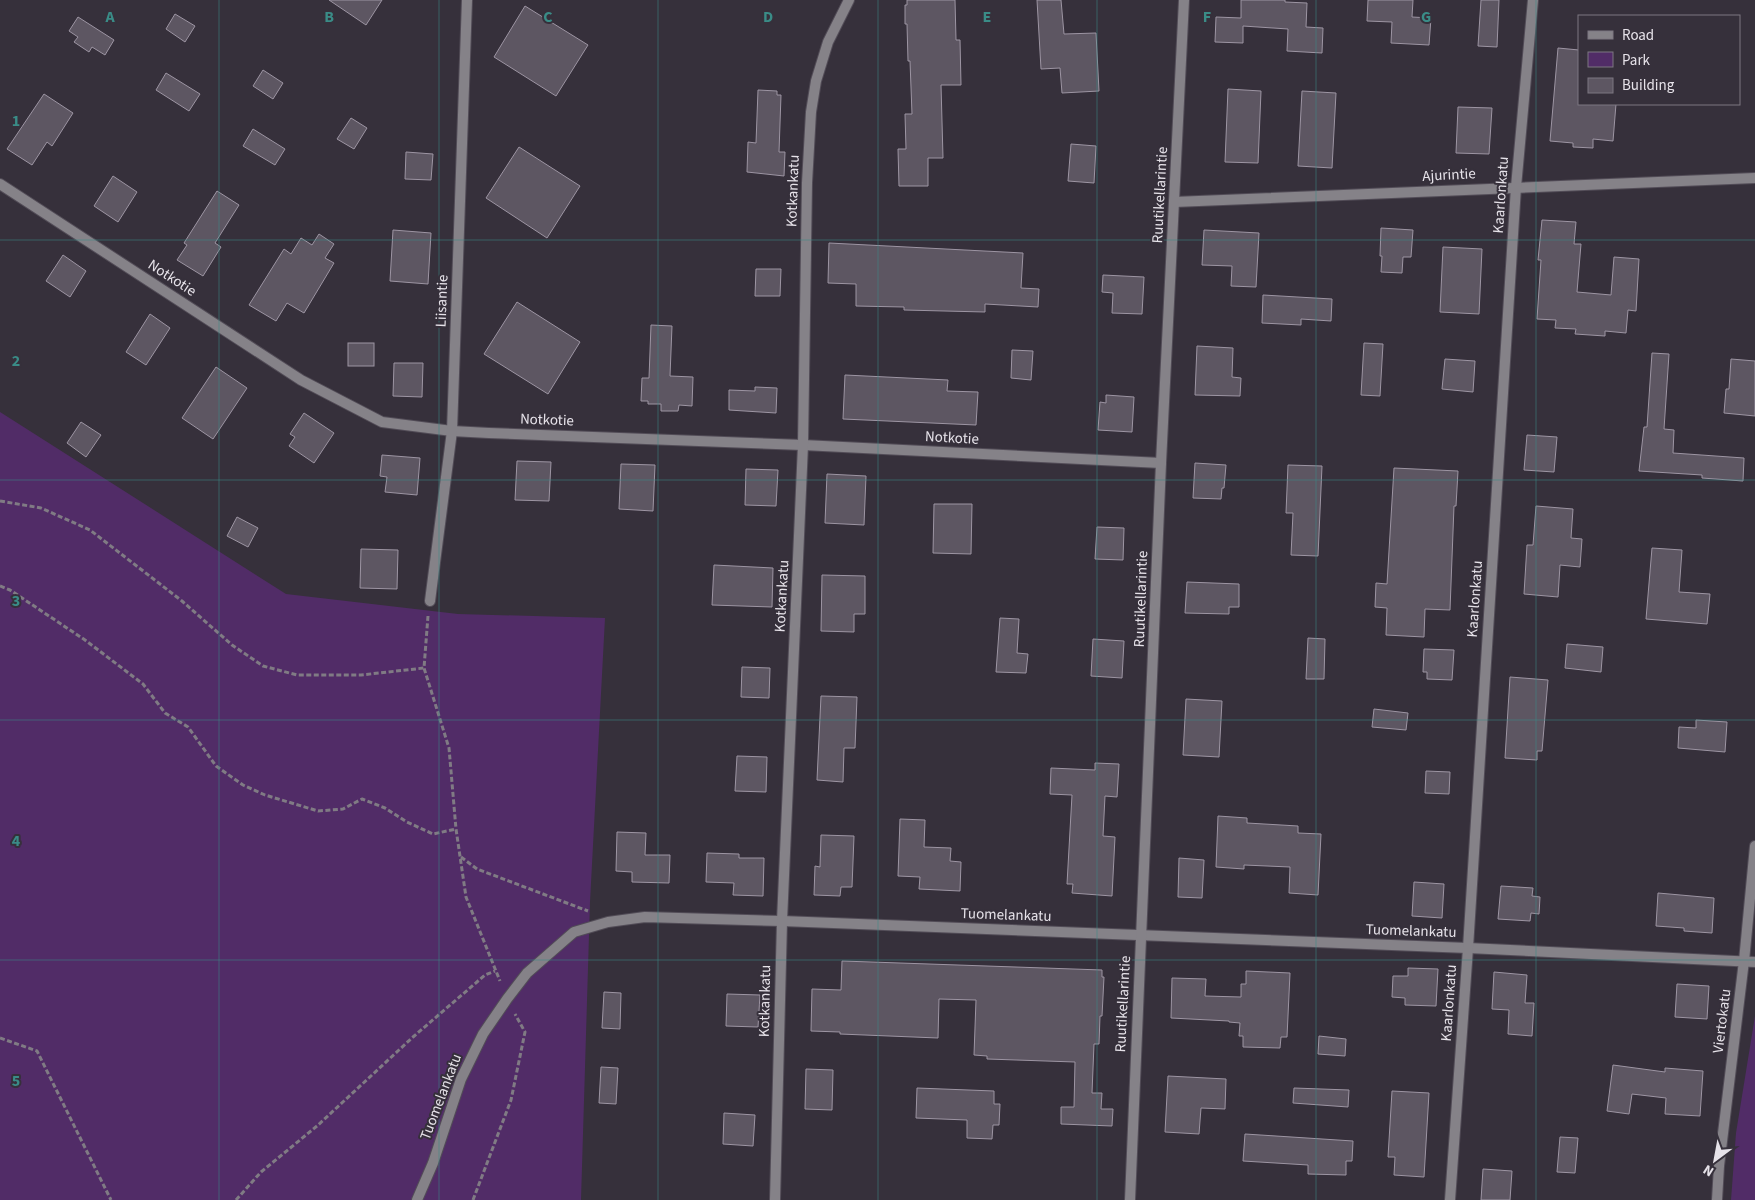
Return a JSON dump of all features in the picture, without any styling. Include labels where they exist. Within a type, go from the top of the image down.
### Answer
[{"type":"street","name":"Liisantie","points":[[430,601],[452,431],[467,0]]},
{"type":"street","name":"Kotkankatu","points":[[775,1200],[782,921],[804,445],[807,183],[811,112],[816,81],[828,42],[849,0]]},
{"type":"street","name":"Ruutikellarintie","points":[[1130,1200],[1184,0]]},
{"type":"street","name":"Kaarlonkatu","points":[[1450,1200],[1468,948],[1516,187],[1532,0]]},
{"type":"street","name":"Ajurintie","points":[[1174,202],[1755,178]]},
{"type":"street","name":"Notkotie","points":[[0,184],[301,380],[382,422],[452,431],[804,445],[1162,463]]},
{"type":"street","name":"Viertokatu","points":[[1717,1200],[1719,1166],[1750,961],[1755,846]]},
{"type":"street","name":"Tuomelankatu","points":[[417,1200],[433,1163],[462,1079],[483,1034],[507,999],[527,973],[574,932],[608,922],[645,917],[782,921],[1750,961]]},
{"type":"path","points":[[0,501],[41,508],[90,530],[182,602],[232,645],[263,666],[296,676],[361,676],[386,671],[424,668]]},
{"type":"path","points":[[0,586],[10,590],[85,640],[143,684],[166,713],[188,727],[216,766],[244,785],[265,795],[318,811],[343,809],[362,799],[385,808],[407,822],[433,834],[456,829]]},
{"type":"path","points":[[430,601],[424,668],[449,748],[456,829],[466,897],[507,999],[525,1032],[511,1100],[473,1200]]},
{"type":"path","points":[[460,857],[477,869],[552,899],[582,908],[608,922]]},
{"type":"path","points":[[236,1200],[261,1172],[317,1126],[413,1037],[485,975],[495,970]]},
{"type":"path","points":[[0,1038],[37,1051],[111,1200]]},
{"type":"green space","points":[[0,412],[286,594],[458,614],[605,618],[590,902],[581,1200],[0,1200]]},
{"type":"green space","points":[[1755,1016],[1755,1200],[1731,1200],[1736,1133]]},
{"type":"building","points":[[329,0],[382,0],[366,25]]},
{"type":"building","points":[[907,0],[955,0],[956,40],[960,40],[961,85],[941,85],[943,158],[928,158],[928,186],[899,186],[898,149],[906,149],[905,114],[912,114],[910,61],[908,61],[907,24],[905,24],[905,5],[907,5]]},
{"type":"building","points":[[1037,0],[1061,0],[1064,34],[1096,33],[1099,91],[1062,93],[1060,68],[1041,69]]},
{"type":"building","points":[[1241,0],[1285,0],[1285,2],[1307,3],[1306,27],[1323,28],[1322,53],[1287,51],[1288,29],[1243,26],[1243,43],[1215,42],[1216,17],[1241,18]]},
{"type":"building","points":[[1368,0],[1413,0],[1412,17],[1431,18],[1429,45],[1391,43],[1392,22],[1367,21]]},
{"type":"building","points":[[1481,0],[1499,0],[1497,47],[1478,46]]},
{"type":"building","points":[[525,6],[588,45],[556,96],[494,57]]},
{"type":"building","points":[[175,14],[195,26],[185,42],[166,29]]},
{"type":"building","points":[[78,17],[114,40],[105,55],[92,47],[89,52],[74,42],[78,37],[69,31]]},
{"type":"building","points":[[1558,48],[1578,50],[1578,105],[1616,105],[1613,141],[1593,139],[1593,148],[1573,147],[1573,143],[1550,141]]},
{"type":"building","points":[[263,70],[283,83],[273,99],[253,86]]},
{"type":"building","points":[[166,73],[200,94],[189,111],[156,90]]},
{"type":"building","points":[[1228,89],[1261,91],[1258,163],[1225,162]]},
{"type":"building","points":[[758,90],[777,91],[777,95],[781,95],[779,152],[785,152],[784,176],[747,172],[748,142],[756,143]]},
{"type":"building","points":[[1302,91],[1336,93],[1332,168],[1298,166]]},
{"type":"building","points":[[44,94],[73,113],[52,146],[47,142],[32,165],[7,149]]},
{"type":"building","points":[[1458,107],[1492,108],[1489,154],[1456,153]]},
{"type":"building","points":[[351,118],[367,128],[354,149],[337,139]]},
{"type":"building","points":[[253,129],[285,149],[275,165],[243,146]]},
{"type":"building","points":[[1071,144],[1096,146],[1094,183],[1068,181]]},
{"type":"building","points":[[519,147],[580,186],[547,238],[486,198]]},
{"type":"building","points":[[406,152],[433,154],[431,180],[405,179]]},
{"type":"building","points":[[113,176],[137,192],[118,222],[94,206]]},
{"type":"building","points":[[217,191],[239,205],[215,243],[221,247],[203,276],[177,260],[187,245],[184,243]]},
{"type":"building","points":[[1542,220],[1576,222],[1574,244],[1581,244],[1577,292],[1611,295],[1614,257],[1639,259],[1636,311],[1628,310],[1626,333],[1605,331],[1605,336],[1575,334],[1576,329],[1555,328],[1556,320],[1537,319],[1541,260],[1538,260]]},
{"type":"building","points":[[1381,228],[1413,230],[1411,257],[1403,257],[1402,273],[1381,272]]},
{"type":"building","points":[[393,230],[431,233],[428,284],[390,281]]},
{"type":"building","points":[[1204,230],[1259,233],[1256,287],[1231,286],[1232,266],[1202,265]]},
{"type":"building","points":[[319,234],[334,244],[325,258],[334,263],[304,313],[287,303],[276,321],[249,305],[284,249],[291,254],[301,238],[312,245]]},
{"type":"building","points":[[829,243],[1023,253],[1021,288],[1039,289],[1038,307],[985,304],[985,312],[904,310],[904,307],[856,306],[856,284],[828,283]]},
{"type":"building","points":[[1443,247],[1482,249],[1479,314],[1440,312]]},
{"type":"building","points":[[63,255],[86,271],[70,297],[46,281]]},
{"type":"building","points":[[756,269],[781,269],[780,296],[755,296]]},
{"type":"building","points":[[1103,275],[1144,277],[1142,314],[1112,313],[1113,293],[1102,292]]},
{"type":"building","points":[[1263,295],[1332,299],[1331,321],[1301,319],[1301,325],[1262,323]]},
{"type":"building","points":[[517,302],[580,342],[548,394],[484,354]]},
{"type":"building","points":[[150,314],[170,328],[146,365],[126,352]]},
{"type":"building","points":[[651,325],[672,326],[670,376],[693,377],[692,406],[679,405],[678,411],[661,411],[661,404],[648,404],[648,401],[641,401],[642,378],[649,378]]},
{"type":"building","points":[[348,343],[374,343],[374,366],[348,366]]},
{"type":"building","points":[[1364,343],[1383,344],[1380,396],[1361,395]]},
{"type":"building","points":[[1197,346],[1233,348],[1232,377],[1241,378],[1240,396],[1195,395]]},
{"type":"building","points":[[1012,350],[1033,351],[1031,380],[1011,378]]},
{"type":"building","points":[[1652,353],[1669,354],[1664,429],[1674,430],[1673,453],[1744,458],[1743,481],[1702,478],[1702,475],[1639,471],[1644,427],[1647,427]]},
{"type":"building","points":[[1445,359],[1475,361],[1473,392],[1442,389]]},
{"type":"building","points":[[1731,359],[1755,361],[1755,416],[1724,413],[1726,389],[1729,389]]},
{"type":"building","points":[[394,363],[423,363],[422,397],[393,396]]},
{"type":"building","points":[[216,367],[247,388],[213,439],[182,418]]},
{"type":"building","points":[[845,375],[948,380],[947,391],[978,392],[976,425],[843,419]]},
{"type":"building","points":[[755,387],[777,388],[776,413],[729,410],[729,390],[755,391]]},
{"type":"building","points":[[1106,395],[1134,397],[1132,432],[1098,430],[1100,402],[1106,403]]},
{"type":"building","points":[[304,413],[334,433],[314,463],[289,446],[295,437],[290,434]]},
{"type":"building","points":[[81,422],[101,435],[86,457],[67,443]]},
{"type":"building","points":[[1527,435],[1557,437],[1554,472],[1524,470]]},
{"type":"building","points":[[382,455],[420,458],[417,495],[385,492],[387,477],[380,476]]},
{"type":"building","points":[[517,461],[551,462],[549,501],[515,500]]},
{"type":"building","points":[[1195,463],[1226,465],[1221,499],[1193,498]]},
{"type":"building","points":[[621,464],[655,465],[653,511],[619,509]]},
{"type":"building","points":[[1288,465],[1322,466],[1318,556],[1291,555],[1293,513],[1286,513]]},
{"type":"building","points":[[1394,468],[1458,471],[1456,506],[1454,506],[1450,610],[1425,609],[1424,637],[1386,635],[1387,608],[1375,607],[1376,583],[1387,584]]},
{"type":"building","points":[[746,469],[778,470],[776,506],[745,505]]},
{"type":"building","points":[[827,474],[866,476],[864,525],[825,523]]},
{"type":"building","points":[[934,504],[972,504],[971,554],[933,553]]},
{"type":"building","points":[[1536,506],[1573,509],[1571,538],[1582,539],[1580,567],[1560,565],[1558,597],[1524,594],[1527,545],[1533,545]]},
{"type":"building","points":[[237,517],[258,528],[248,547],[227,536]]},
{"type":"building","points":[[1097,527],[1124,528],[1123,560],[1095,559]]},
{"type":"building","points":[[1652,548],[1682,550],[1679,592],[1710,594],[1707,624],[1646,619]]},
{"type":"building","points":[[361,549],[398,550],[397,589],[360,588]]},
{"type":"building","points":[[714,565],[773,568],[772,607],[712,605]]},
{"type":"building","points":[[822,575],[865,576],[865,614],[854,614],[854,632],[821,631]]},
{"type":"building","points":[[1187,582],[1239,584],[1239,607],[1229,607],[1229,614],[1185,613]]},
{"type":"building","points":[[1000,618],[1019,619],[1017,653],[1028,654],[1026,673],[996,672]]},
{"type":"building","points":[[1308,638],[1325,639],[1324,679],[1306,679]]},
{"type":"building","points":[[1093,639],[1124,641],[1122,678],[1091,676]]},
{"type":"building","points":[[1567,644],[1603,647],[1601,672],[1565,668]]},
{"type":"building","points":[[1424,649],[1454,650],[1452,680],[1427,679],[1427,672],[1423,672]]},
{"type":"building","points":[[742,667],[770,668],[769,698],[741,697]]},
{"type":"building","points":[[1510,677],[1548,680],[1542,751],[1537,751],[1537,760],[1505,758]]},
{"type":"building","points":[[821,696],[857,697],[855,748],[844,748],[843,782],[817,780]]},
{"type":"building","points":[[1186,699],[1222,701],[1219,757],[1183,755]]},
{"type":"building","points":[[1374,709],[1408,713],[1406,730],[1372,727]]},
{"type":"building","points":[[1696,720],[1727,722],[1725,752],[1678,748],[1679,727],[1696,728]]},
{"type":"building","points":[[737,756],[767,757],[766,792],[735,791]]},
{"type":"building","points":[[1095,763],[1119,764],[1117,797],[1105,796],[1103,836],[1115,837],[1112,896],[1072,893],[1073,884],[1067,884],[1072,795],[1050,794],[1051,768],[1095,770]]},
{"type":"building","points":[[1426,771],[1450,772],[1449,794],[1425,793]]},
{"type":"building","points":[[1218,816],[1247,818],[1247,823],[1298,826],[1298,833],[1321,834],[1318,895],[1289,893],[1290,867],[1244,865],[1244,869],[1216,867]]},
{"type":"building","points":[[900,819],[925,820],[924,847],[951,848],[950,861],[961,862],[960,891],[919,889],[920,877],[898,876]]},
{"type":"building","points":[[617,832],[646,833],[645,855],[670,855],[669,883],[632,882],[632,872],[616,871]]},
{"type":"building","points":[[821,835],[854,836],[852,887],[841,887],[840,896],[814,895],[815,866],[820,867]]},
{"type":"building","points":[[707,853],[739,854],[739,858],[764,858],[763,896],[733,895],[734,883],[706,882]]},
{"type":"building","points":[[1179,858],[1204,860],[1202,898],[1178,897]]},
{"type":"building","points":[[1414,882],[1444,884],[1442,918],[1412,916]]},
{"type":"building","points":[[1501,886],[1533,888],[1532,896],[1540,897],[1539,914],[1531,913],[1530,921],[1498,919]]},
{"type":"building","points":[[1658,893],[1714,898],[1712,933],[1656,926]]},
{"type":"building","points":[[842,961],[1102,970],[1102,977],[1104,977],[1102,1016],[1100,1016],[1099,1044],[1094,1044],[1092,1093],[1102,1093],[1101,1109],[1113,1109],[1112,1126],[1061,1124],[1061,1107],[1074,1107],[1075,1062],[987,1059],[987,1056],[974,1055],[976,1000],[939,999],[938,1038],[811,1031],[812,989],[841,990]]},
{"type":"building","points":[[1408,968],[1438,969],[1436,1006],[1405,1005],[1405,998],[1392,997],[1393,976],[1408,976]]},
{"type":"building","points":[[1246,971],[1290,973],[1287,1037],[1281,1037],[1280,1048],[1243,1047],[1243,1036],[1239,1036],[1240,1023],[1171,1018],[1172,978],[1206,979],[1205,996],[1241,997],[1241,984],[1246,984]]},
{"type":"building","points":[[1494,972],[1527,975],[1525,1003],[1534,1003],[1532,1036],[1508,1034],[1509,1010],[1492,1009]]},
{"type":"building","points":[[1677,984],[1709,986],[1707,1019],[1675,1017]]},
{"type":"building","points":[[604,992],[621,993],[620,1029],[602,1028]]},
{"type":"building","points":[[727,994],[760,995],[758,1027],[726,1026]]},
{"type":"building","points":[[1319,1036],[1346,1039],[1345,1056],[1318,1054]]},
{"type":"building","points":[[1613,1065],[1665,1072],[1665,1068],[1703,1071],[1700,1116],[1665,1114],[1666,1098],[1632,1094],[1629,1114],[1607,1111]]},
{"type":"building","points":[[601,1067],[618,1068],[616,1104],[599,1103]]},
{"type":"building","points":[[806,1069],[833,1070],[832,1110],[805,1109]]},
{"type":"building","points":[[1168,1076],[1226,1079],[1225,1109],[1201,1108],[1199,1134],[1165,1132]]},
{"type":"building","points":[[917,1088],[994,1091],[994,1104],[1000,1104],[999,1125],[993,1125],[992,1139],[967,1138],[967,1120],[916,1118]]},
{"type":"building","points":[[1294,1088],[1349,1090],[1348,1107],[1293,1103]]},
{"type":"building","points":[[1392,1091],[1429,1093],[1424,1177],[1394,1175],[1395,1157],[1388,1157]]},
{"type":"building","points":[[724,1113],[755,1115],[753,1146],[723,1144]]},
{"type":"building","points":[[1245,1134],[1353,1141],[1352,1161],[1346,1161],[1346,1175],[1308,1174],[1308,1165],[1243,1161]]},
{"type":"building","points":[[1560,1137],[1578,1138],[1575,1173],[1557,1172]]},
{"type":"building","points":[[1483,1169],[1512,1171],[1510,1200],[1481,1200]]}]
